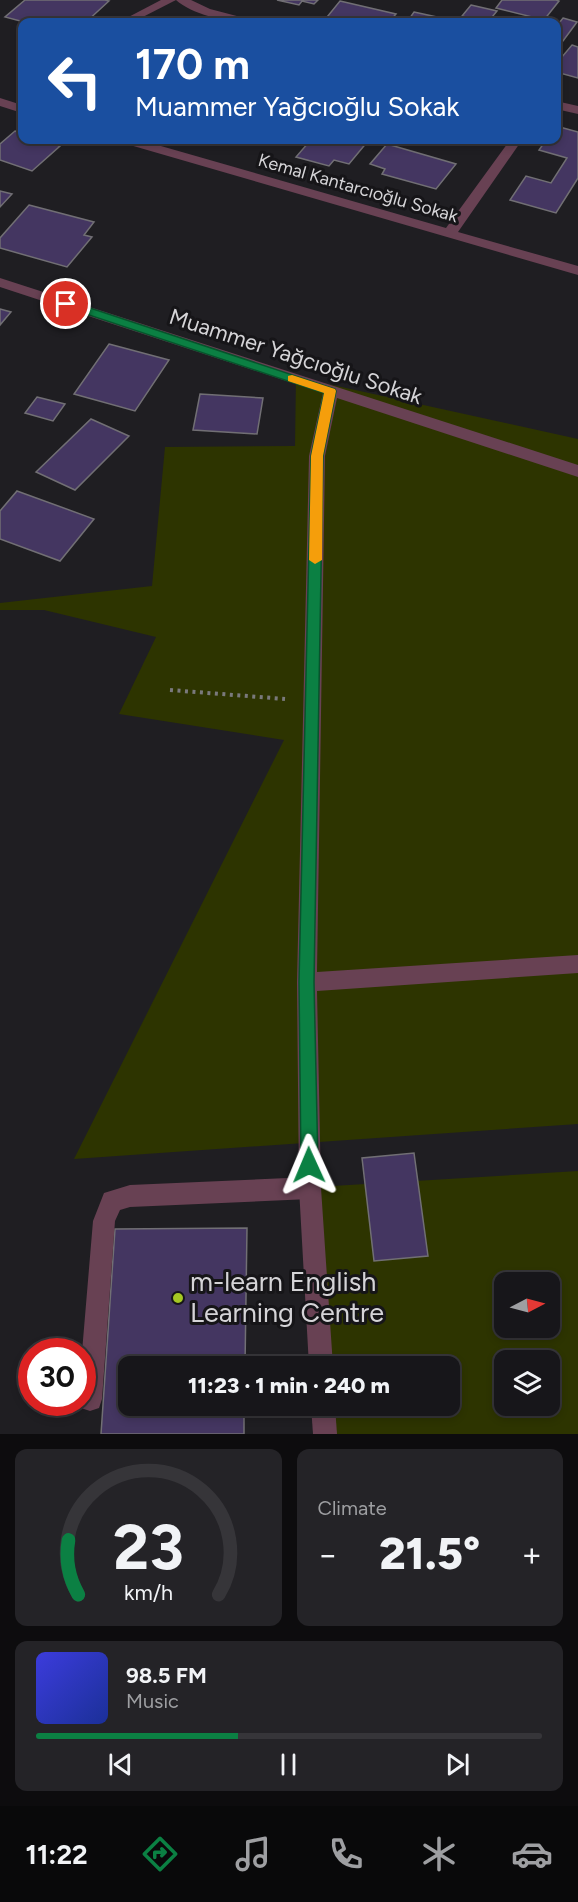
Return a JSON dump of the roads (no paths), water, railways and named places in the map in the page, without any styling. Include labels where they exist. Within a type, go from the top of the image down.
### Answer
[{"type":"street","points":[[133,18],[170,0]]},
{"type":"street","points":[[182,0],[206,11],[233,18]]},
{"type":"street","points":[[1,104],[18,108]]},
{"type":"street","points":[[561,106],[578,111]]},
{"type":"street","name":"Kemal Kantarcıoğlu Sokak","points":[[142,144],[578,271]]},
{"type":"street","points":[[450,233],[513,144]]},
{"type":"street","name":"Muammer Yağcıoğlu Sokak","points":[[0,282],[578,471]]},
{"type":"street","points":[[320,1356],[310,1188],[307,982],[317,456],[331,391]]},
{"type":"street","points":[[307,982],[578,964]]},
{"type":"street","points":[[95,1338],[104,1221],[112,1201],[130,1196],[310,1188]]},
{"type":"street","points":[[324,1416],[325,1434]]},
{"type":"place","name":"m-learn English Learning Centre","points":[[178,1298]]}]
